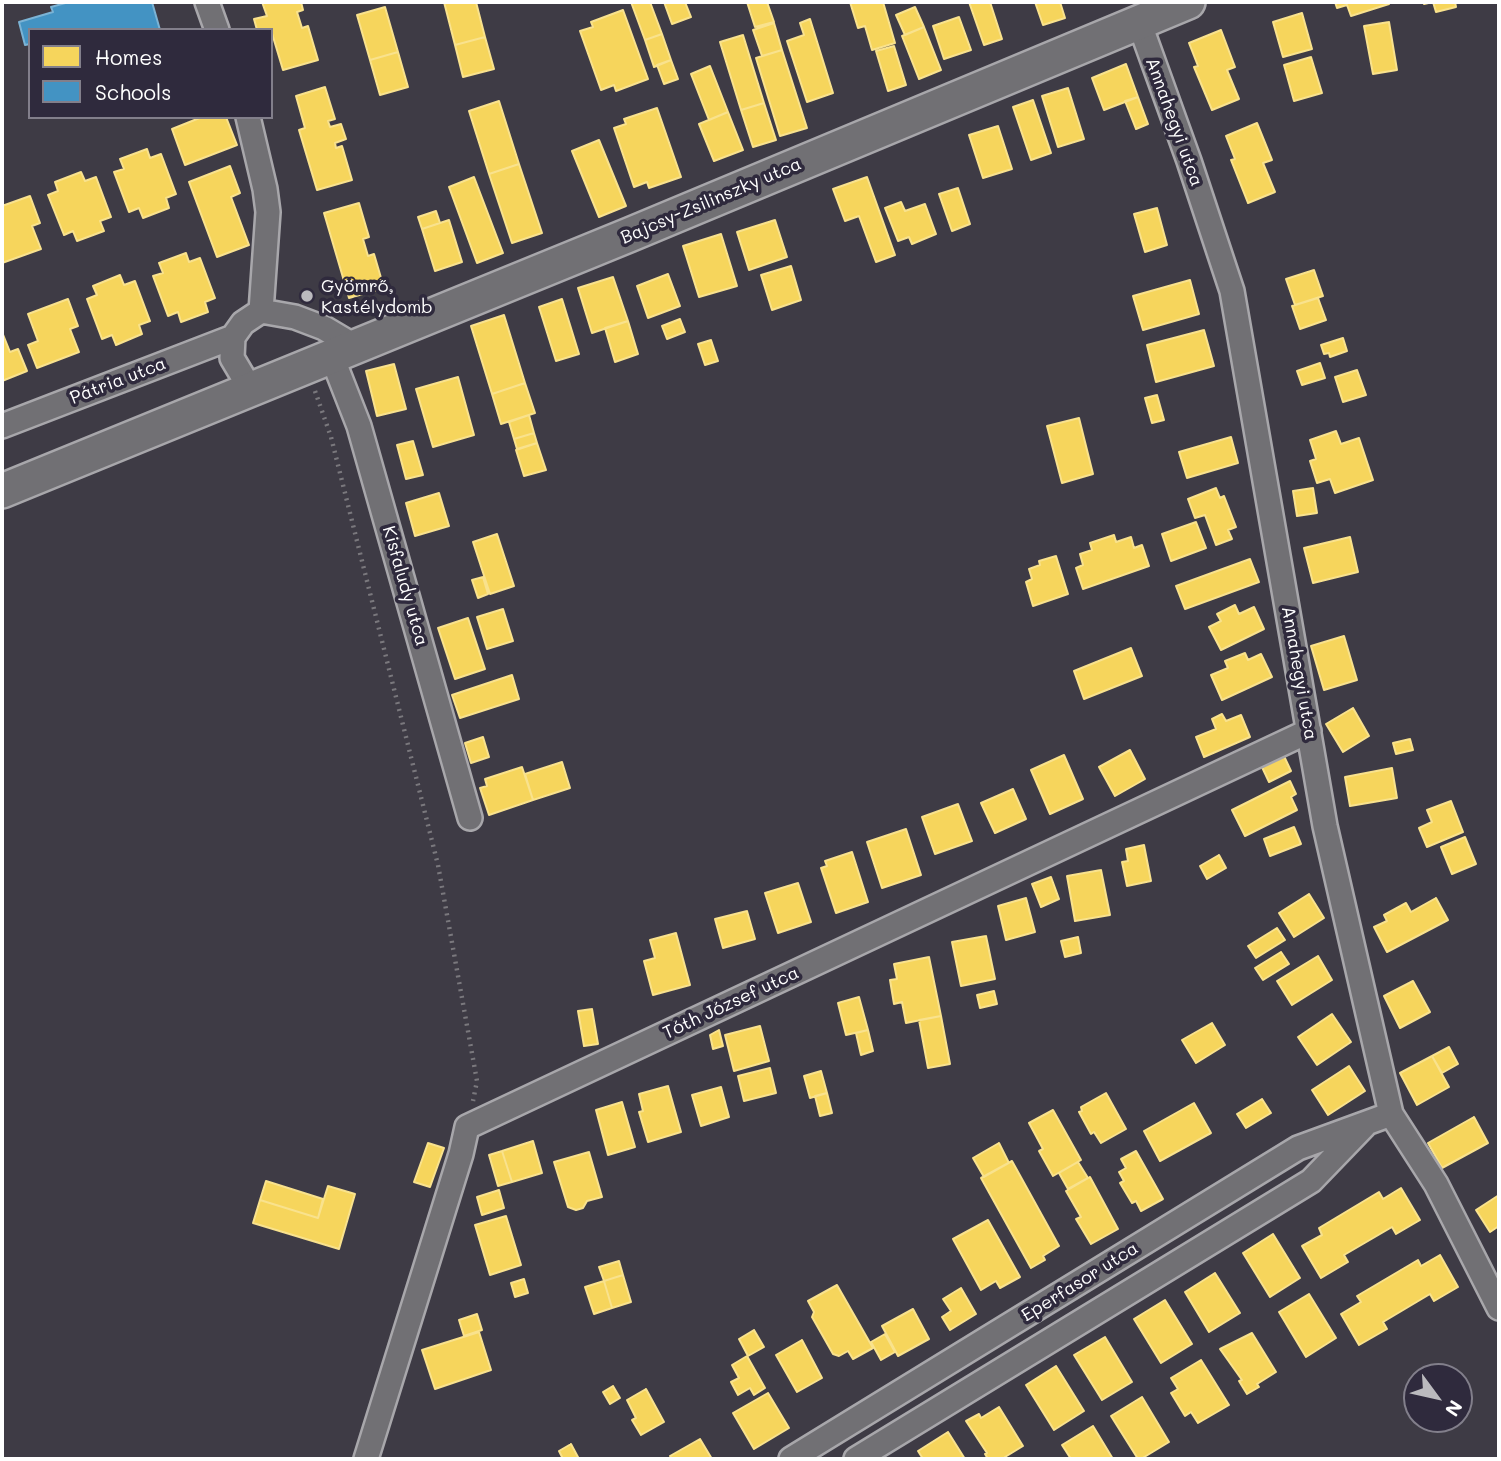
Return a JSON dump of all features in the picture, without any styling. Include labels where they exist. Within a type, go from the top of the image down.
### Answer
[{"type":"main road","name":"Bajcsy-Zsilinszky utca","points":[[2,491],[1188,2]]},
{"type":"street","points":[[207,2],[215,28]]},
{"type":"street","name":"Annahegyi utca","points":[[1139,22],[1189,161],[1231,291],[1325,827],[1391,1114],[1436,1184],[1499,1308]]},
{"type":"street","points":[[248,119],[268,212],[261,311]]},
{"type":"street","points":[[242,394],[232,358],[233,337],[243,323],[261,311],[295,317],[324,328],[332,357]]},
{"type":"street","name":"Pátria utca","points":[[2,426],[233,337]]},
{"type":"street","name":"Kisfaludy utca","points":[[332,357],[359,426],[470,818]]},
{"type":"street","name":"Tóth József utca","points":[[467,1127],[1309,731]]},
{"type":"street","name":"Eperfasor utca","points":[[797,1458],[1298,1148],[1391,1114]]},
{"type":"street","name":"Eperfasor utca","points":[[856,1459],[1311,1181],[1369,1121]]},
{"type":"street","points":[[366,1459],[461,1154],[467,1127]]},
{"type":"path","points":[[332,357],[331,437],[438,865],[477,1081],[467,1127]]},
{"type":"building: Homes","points":[[262,2],[301,2],[303,10],[297,12],[302,28],[308,26],[318,60],[283,70],[273,28],[256,28],[254,19],[267,16]]},
{"type":"building: Homes","points":[[444,2],[476,2],[485,37],[455,45]]},
{"type":"building: Homes","points":[[631,2],[650,2],[662,34],[645,40]]},
{"type":"building: Homes","points":[[664,2],[685,2],[691,17],[672,24]]},
{"type":"building: Homes","points":[[747,2],[767,2],[774,22],[755,27]]},
{"type":"building: Homes","points":[[850,2],[883,2],[895,43],[872,50],[865,26],[858,28]]},
{"type":"building: Homes","points":[[969,2],[990,2],[1002,39],[984,45]]},
{"type":"building: Homes","points":[[1035,2],[1060,2],[1065,18],[1043,25]]},
{"type":"building: Homes","points":[[1335,2],[1389,4],[1351,16],[1347,5],[1337,8]]},
{"type":"building: Homes","points":[[1433,2],[1455,2],[1456,7],[1436,12]]},
{"type":"building: Homes","points":[[385,7],[398,52],[370,60],[357,15]]},
{"type":"building: Homes","points":[[915,7],[924,27],[905,35],[896,15]]},
{"type":"building: Homes","points":[[623,10],[648,79],[616,91],[614,85],[601,90],[580,31],[593,27],[591,22]]},
{"type":"building: Homes","points":[[1302,13],[1312,49],[1283,57],[1273,22]]},
{"type":"building: Homes","points":[[959,17],[971,50],[944,59],[933,26]]},
{"type":"building: Homes","points":[[810,19],[833,93],[807,102],[787,41],[804,35],[800,23]]},
{"type":"building: Homes","points":[[1389,22],[1397,70],[1373,74],[1364,26]]},
{"type":"building: Homes","points":[[774,23],[782,50],[762,56],[753,30]]},
{"type":"building: Homes","points":[[924,27],[941,70],[919,79],[902,36]]},
{"type":"building: Homes","points":[[1221,30],[1235,67],[1227,70],[1239,99],[1212,110],[1194,67],[1198,66],[1189,43]]},
{"type":"building: Homes","points":[[662,34],[671,60],[654,67],[645,40]]},
{"type":"building: Homes","points":[[743,35],[764,103],[741,110],[720,42]]},
{"type":"building: Homes","points":[[485,37],[494,69],[463,77],[455,45]]},
{"type":"building: Homes","points":[[894,46],[906,85],[888,91],[876,51]]},
{"type":"building: Homes","points":[[782,50],[807,128],[780,136],[756,58]]},
{"type":"building: Homes","points":[[398,52],[408,87],[380,95],[370,60]]},
{"type":"building: Homes","points":[[1311,57],[1322,93],[1294,101],[1284,65]]},
{"type":"building: Homes","points":[[671,60],[678,79],[664,84],[657,65]]},
{"type":"building: Homes","points":[[1126,64],[1138,97],[1104,110],[1092,78]]},
{"type":"building: Homes","points":[[710,66],[728,112],[709,120],[691,74]]},
{"type":"building: Homes","points":[[325,87],[335,119],[328,121],[330,127],[341,124],[346,139],[335,143],[336,148],[342,146],[352,180],[317,190],[299,130],[305,128],[296,96]]},
{"type":"building: Homes","points":[[1068,88],[1084,139],[1058,147],[1042,96]]},
{"type":"building: Homes","points":[[1138,97],[1148,124],[1136,129],[1125,101]]},
{"type":"building: Homes","points":[[1033,100],[1051,153],[1031,160],[1013,107]]},
{"type":"building: Homes","points":[[499,101],[519,164],[489,174],[469,111]]},
{"type":"building: Homes","points":[[764,103],[776,140],[753,147],[741,110]]},
{"type":"building: Homes","points":[[657,108],[681,177],[649,188],[647,182],[634,187],[614,128],[626,124],[624,119]]},
{"type":"building: Homes","points":[[728,112],[743,150],[714,161],[699,124]]},
{"type":"building: Homes","points":[[197,119],[227,119],[237,145],[185,165],[172,129]]},
{"type":"building: Homes","points":[[1257,123],[1272,160],[1263,163],[1275,192],[1248,203],[1231,160],[1235,159],[1226,136]]},
{"type":"building: Homes","points":[[998,126],[1012,169],[983,178],[969,135]]},
{"type":"building: Homes","points":[[599,140],[626,206],[599,217],[572,151]]},
{"type":"building: Homes","points":[[147,149],[150,158],[161,154],[176,194],[166,198],[169,208],[143,218],[139,208],[129,212],[114,172],[124,169],[120,159]]},
{"type":"building: Homes","points":[[519,164],[542,233],[512,243],[489,174]]},
{"type":"building: Homes","points":[[230,166],[240,193],[231,197],[249,245],[217,257],[189,182]]},
{"type":"building: Homes","points":[[81,172],[85,181],[96,177],[111,217],[100,221],[104,231],[77,241],[73,231],[64,235],[48,195],[58,191],[55,182]]},
{"type":"building: Homes","points":[[474,177],[503,253],[477,263],[449,187]]},
{"type":"building: Homes","points":[[867,177],[895,255],[876,262],[859,216],[845,221],[833,189]]},
{"type":"building: Homes","points":[[958,188],[970,224],[952,231],[939,194]]},
{"type":"building: Homes","points":[[30,196],[40,223],[32,226],[41,249],[2,263],[2,206]]},
{"type":"building: Homes","points":[[901,202],[905,211],[925,204],[936,234],[912,244],[909,237],[898,241],[885,208]]},
{"type":"building: Homes","points":[[359,203],[369,237],[363,239],[368,256],[374,254],[384,288],[349,298],[324,213]]},
{"type":"building: Homes","points":[[1157,208],[1167,245],[1145,252],[1134,214]]},
{"type":"building: Homes","points":[[436,211],[440,223],[422,229],[418,217]]},
{"type":"building: Homes","points":[[449,220],[462,262],[435,271],[422,229]]},
{"type":"building: Homes","points":[[775,220],[787,257],[749,270],[737,232]]},
{"type":"building: Homes","points":[[721,234],[737,286],[699,297],[683,246]]},
{"type":"building: Homes","points":[[186,253],[189,262],[200,258],[215,298],[205,302],[208,312],[181,322],[178,312],[168,316],[153,276],[163,273],[159,263]]},
{"type":"building: Homes","points":[[791,266],[801,300],[772,310],[761,275]]},
{"type":"building: Homes","points":[[1314,270],[1323,296],[1295,305],[1286,279]]},
{"type":"building: Homes","points":[[668,274],[680,306],[648,318],[637,286]]},
{"type":"building: Homes","points":[[120,275],[124,285],[135,281],[150,321],[139,325],[142,334],[116,345],[112,335],[102,339],[87,299],[97,295],[93,286]]},
{"type":"building: Homes","points":[[613,277],[628,321],[592,333],[578,288]]},
{"type":"building: Homes","points":[[1190,280],[1199,314],[1143,330],[1133,296]]},
{"type":"building: Homes","points":[[1318,298],[1326,320],[1300,329],[1292,306]]},
{"type":"building: Homes","points":[[68,299],[78,326],[70,329],[79,352],[37,368],[28,345],[38,341],[28,314]]},
{"type":"building: Homes","points":[[562,299],[579,354],[556,361],[539,307]]},
{"type":"building: Homes","points":[[504,315],[525,383],[492,394],[471,326]]},
{"type":"building: Homes","points":[[680,319],[685,332],[667,339],[662,326]]},
{"type":"building: Homes","points":[[628,321],[638,354],[615,362],[605,328]]},
{"type":"building: Homes","points":[[1204,330],[1214,366],[1156,382],[1147,345]]},
{"type":"building: Homes","points":[[2,332],[10,352],[18,349],[27,371],[2,381]]},
{"type":"building: Homes","points":[[1343,338],[1347,351],[1330,357],[1329,353],[1324,354],[1321,345]]},
{"type":"building: Homes","points":[[711,340],[718,361],[705,365],[698,344]]},
{"type":"building: Homes","points":[[1320,363],[1325,378],[1302,385],[1297,371]]},
{"type":"building: Homes","points":[[394,364],[406,409],[377,416],[366,371]]},
{"type":"building: Homes","points":[[1357,370],[1366,395],[1343,402],[1335,377]]},
{"type":"building: Homes","points":[[458,377],[474,435],[433,447],[416,389]]},
{"type":"building: Homes","points":[[525,383],[535,413],[501,424],[492,394]]},
{"type":"building: Homes","points":[[1157,395],[1164,420],[1152,423],[1145,398]]},
{"type":"building: Homes","points":[[529,415],[534,433],[514,439],[509,422]]},
{"type":"building: Homes","points":[[1079,418],[1093,474],[1062,483],[1047,426]]},
{"type":"building: Homes","points":[[1336,431],[1341,444],[1359,438],[1373,480],[1335,493],[1330,479],[1317,483],[1310,461],[1316,459],[1310,440]]},
{"type":"building: Homes","points":[[534,433],[537,443],[517,449],[514,439]]},
{"type":"building: Homes","points":[[1231,437],[1238,463],[1187,478],[1179,452]]},
{"type":"building: Homes","points":[[413,441],[423,475],[406,479],[397,445]]},
{"type":"building: Homes","points":[[537,443],[546,470],[524,476],[516,450]]},
{"type":"building: Homes","points":[[1216,488],[1220,498],[1224,496],[1236,527],[1228,530],[1232,539],[1216,545],[1205,515],[1195,518],[1188,499]]},
{"type":"building: Homes","points":[[1313,488],[1317,513],[1297,516],[1293,491]]},
{"type":"building: Homes","points":[[439,493],[449,526],[415,536],[406,503]]},
{"type":"building: Homes","points":[[1196,522],[1206,548],[1171,561],[1162,534]]},
{"type":"building: Homes","points":[[497,534],[514,586],[490,594],[473,542]]},
{"type":"building: Homes","points":[[1114,535],[1116,542],[1131,537],[1134,548],[1142,545],[1149,566],[1083,589],[1076,568],[1083,565],[1080,554],[1092,550],[1090,543]]},
{"type":"building: Homes","points":[[1350,537],[1358,572],[1313,583],[1304,548]]},
{"type":"building: Homes","points":[[1056,556],[1068,594],[1033,606],[1026,582],[1032,579],[1029,569],[1040,565],[1039,561]]},
{"type":"building: Homes","points":[[1250,559],[1259,582],[1185,609],[1176,586]]},
{"type":"building: Homes","points":[[483,577],[488,594],[478,598],[472,580]]},
{"type":"building: Homes","points":[[1235,605],[1239,614],[1254,607],[1264,629],[1221,650],[1209,627],[1221,621],[1217,614]]},
{"type":"building: Homes","points":[[503,609],[513,641],[487,649],[477,617]]},
{"type":"building: Homes","points":[[468,618],[485,669],[455,679],[438,628]]},
{"type":"building: Homes","points":[[1344,636],[1357,680],[1324,690],[1311,646]]},
{"type":"building: Homes","points":[[1131,648],[1142,676],[1084,699],[1074,671]]},
{"type":"building: Homes","points":[[1245,653],[1248,660],[1261,654],[1272,677],[1222,700],[1211,675],[1228,668],[1225,661]]},
{"type":"building: Homes","points":[[512,675],[519,699],[460,718],[452,695]]},
{"type":"building: Homes","points":[[1353,708],[1369,736],[1343,752],[1326,724]]},
{"type":"building: Homes","points":[[1222,714],[1226,721],[1241,715],[1250,737],[1204,757],[1196,737],[1216,729],[1212,719]]},
{"type":"building: Homes","points":[[483,737],[489,757],[471,763],[465,743]]},
{"type":"building: Homes","points":[[1410,739],[1413,750],[1396,754],[1393,743]]},
{"type":"building: Homes","points":[[1130,750],[1145,779],[1115,796],[1099,767]]},
{"type":"building: Homes","points":[[1283,754],[1291,771],[1269,782],[1261,765]]},
{"type":"building: Homes","points":[[1064,755],[1083,799],[1050,814],[1031,770]]},
{"type":"building: Homes","points":[[562,762],[570,788],[533,800],[525,774]]},
{"type":"building: Homes","points":[[522,767],[533,800],[489,815],[480,788],[487,786],[485,779]]},
{"type":"building: Homes","points":[[1392,768],[1397,798],[1350,806],[1345,777]]},
{"type":"building: Homes","points":[[1290,781],[1296,794],[1291,797],[1297,810],[1245,836],[1232,810]]},
{"type":"building: Homes","points":[[1013,789],[1026,819],[995,833],[981,803]]},
{"type":"building: Homes","points":[[1451,801],[1463,832],[1427,847],[1419,828],[1432,822],[1427,810]]},
{"type":"building: Homes","points":[[958,804],[972,841],[935,854],[922,817]]},
{"type":"building: Homes","points":[[1294,827],[1301,844],[1270,856],[1264,839]]},
{"type":"building: Homes","points":[[906,829],[921,875],[882,888],[867,842]]},
{"type":"building: Homes","points":[[1465,837],[1476,864],[1452,874],[1441,847]]},
{"type":"building: Homes","points":[[1144,845],[1151,881],[1127,886],[1122,862],[1128,861],[1126,849]]},
{"type":"building: Homes","points":[[852,852],[868,902],[836,913],[821,868],[827,866],[825,861]]},
{"type":"building: Homes","points":[[1219,855],[1226,868],[1207,879],[1200,866]]},
{"type":"building: Homes","points":[[1101,870],[1110,915],[1075,921],[1067,876]]},
{"type":"building: Homes","points":[[1051,877],[1059,899],[1041,907],[1032,884]]},
{"type":"building: Homes","points":[[798,883],[811,922],[778,933],[765,893]]},
{"type":"building: Homes","points":[[1309,894],[1324,918],[1294,937],[1279,913]]},
{"type":"building: Homes","points":[[1026,898],[1035,932],[1006,940],[998,906]]},
{"type":"building: Homes","points":[[1436,898],[1448,920],[1387,952],[1374,927],[1387,921],[1384,915],[1406,903],[1411,912]]},
{"type":"building: Homes","points":[[747,911],[755,939],[723,948],[715,919]]},
{"type":"building: Homes","points":[[1277,928],[1285,940],[1256,958],[1248,946]]},
{"type":"building: Homes","points":[[676,933],[690,985],[653,995],[644,961],[655,958],[650,940]]},
{"type":"building: Homes","points":[[986,936],[995,979],[961,986],[952,942]]},
{"type":"building: Homes","points":[[1078,937],[1081,953],[1065,957],[1061,941]]},
{"type":"building: Homes","points":[[1281,952],[1289,964],[1263,980],[1255,968]]},
{"type":"building: Homes","points":[[1318,956],[1332,980],[1292,1005],[1277,981]]},
{"type":"building: Homes","points":[[929,957],[941,1016],[906,1023],[902,1002],[894,1004],[890,980],[897,979],[894,964]]},
{"type":"building: Homes","points":[[1413,981],[1430,1012],[1400,1028],[1384,996]]},
{"type":"building: Homes","points":[[994,991],[997,1004],[980,1008],[977,995]]},
{"type":"building: Homes","points":[[859,997],[868,1030],[846,1035],[838,1003]]},
{"type":"building: Homes","points":[[592,1009],[598,1044],[584,1046],[578,1011]]},
{"type":"building: Homes","points":[[1332,1014],[1351,1042],[1317,1065],[1298,1037]]},
{"type":"building: Homes","points":[[941,1016],[950,1064],[928,1068],[919,1020]]},
{"type":"building: Homes","points":[[1212,1023],[1225,1045],[1196,1063],[1182,1040]]},
{"type":"building: Homes","points":[[760,1026],[769,1061],[734,1071],[725,1035]]},
{"type":"building: Homes","points":[[719,1030],[723,1046],[713,1049],[710,1035]]},
{"type":"building: Homes","points":[[868,1030],[873,1051],[861,1055],[856,1033]]},
{"type":"building: Homes","points":[[1449,1047],[1458,1064],[1442,1073],[1432,1056]]},
{"type":"building: Homes","points":[[1432,1056],[1449,1087],[1417,1105],[1400,1073]]},
{"type":"building: Homes","points":[[1349,1066],[1365,1091],[1328,1115],[1312,1090]]},
{"type":"building: Homes","points":[[770,1068],[776,1093],[744,1101],[738,1076]]},
{"type":"building: Homes","points":[[821,1071],[827,1093],[810,1098],[804,1076]]},
{"type":"building: Homes","points":[[668,1086],[681,1132],[648,1142],[639,1112],[643,1111],[639,1094]]},
{"type":"building: Homes","points":[[721,1087],[729,1117],[701,1126],[692,1095]]},
{"type":"building: Homes","points":[[827,1093],[832,1113],[820,1116],[815,1096]]},
{"type":"building: Homes","points":[[1106,1093],[1126,1129],[1101,1143],[1094,1132],[1091,1134],[1079,1112],[1082,1111],[1081,1107]]},
{"type":"building: Homes","points":[[1262,1099],[1271,1113],[1246,1128],[1237,1114]]},
{"type":"building: Homes","points":[[622,1102],[635,1147],[608,1155],[596,1110]]},
{"type":"building: Homes","points":[[1194,1103],[1211,1133],[1160,1161],[1144,1131]]},
{"type":"building: Homes","points":[[1053,1110],[1081,1160],[1053,1176],[1039,1151],[1043,1149],[1029,1123]]},
{"type":"building: Homes","points":[[1474,1117],[1488,1143],[1442,1168],[1428,1143]]},
{"type":"building: Homes","points":[[533,1141],[542,1173],[512,1182],[502,1151]]},
{"type":"building: Homes","points":[[428,1143],[444,1148],[430,1187],[414,1182]]},
{"type":"building: Homes","points":[[999,1143],[1009,1163],[984,1177],[973,1158]]},
{"type":"building: Homes","points":[[502,1151],[512,1182],[498,1186],[489,1155]]},
{"type":"building: Homes","points":[[1136,1151],[1163,1199],[1141,1211],[1136,1201],[1132,1203],[1120,1183],[1124,1181],[1119,1172],[1126,1168],[1121,1159]]},
{"type":"building: Homes","points":[[589,1152],[602,1197],[587,1201],[583,1208],[576,1210],[568,1207],[554,1162]]},
{"type":"building: Homes","points":[[1012,1161],[1059,1246],[1043,1256],[1045,1260],[1031,1268],[981,1178]]},
{"type":"building: Homes","points":[[1078,1162],[1088,1178],[1068,1189],[1059,1173]]},
{"type":"building: Homes","points":[[1090,1177],[1118,1229],[1091,1244],[1076,1219],[1081,1217],[1066,1191]]},
{"type":"building: Homes","points":[[266,1181],[323,1199],[318,1218],[260,1200]]},
{"type":"building: Homes","points":[[328,1186],[355,1194],[339,1249],[253,1223],[260,1200],[318,1218]]},
{"type":"building: Homes","points":[[1401,1188],[1420,1220],[1396,1234],[1392,1227],[1344,1255],[1348,1262],[1321,1278],[1302,1246],[1322,1235],[1319,1228],[1379,1192],[1383,1199]]},
{"type":"building: Homes","points":[[499,1190],[504,1208],[482,1215],[477,1197]]},
{"type":"building: Homes","points":[[1499,1195],[1499,1226],[1490,1232],[1476,1210]]},
{"type":"building: Homes","points":[[506,1216],[521,1265],[490,1275],[475,1225]]},
{"type":"building: Homes","points":[[988,1220],[1020,1277],[1000,1288],[996,1281],[981,1290],[953,1239]]},
{"type":"building: Homes","points":[[1273,1234],[1300,1278],[1270,1297],[1243,1253]]},
{"type":"building: Homes","points":[[1440,1255],[1458,1287],[1434,1301],[1430,1294],[1383,1322],[1387,1329],[1359,1345],[1341,1314],[1361,1302],[1357,1296],[1418,1260],[1421,1266]]},
{"type":"building: Homes","points":[[619,1261],[623,1275],[604,1281],[599,1267]]},
{"type":"building: Homes","points":[[1215,1273],[1240,1313],[1209,1332],[1185,1292]]},
{"type":"building: Homes","points":[[623,1275],[631,1302],[612,1308],[604,1281]]},
{"type":"building: Homes","points":[[524,1279],[528,1293],[515,1297],[511,1283]]},
{"type":"building: Homes","points":[[604,1281],[612,1308],[594,1314],[585,1287]]},
{"type":"building: Homes","points":[[837,1285],[873,1348],[853,1359],[848,1351],[839,1356],[833,1354],[812,1317],[814,1312],[808,1301]]},
{"type":"building: Homes","points":[[961,1288],[976,1314],[950,1330],[942,1317],[951,1311],[943,1299]]},
{"type":"building: Homes","points":[[1309,1294],[1336,1338],[1306,1357],[1279,1312]]},
{"type":"building: Homes","points":[[1165,1300],[1192,1344],[1161,1363],[1134,1319]]},
{"type":"building: Homes","points":[[913,1309],[929,1339],[898,1356],[882,1326]]},
{"type":"building: Homes","points":[[477,1314],[482,1330],[464,1336],[459,1320]]},
{"type":"building: Homes","points":[[754,1330],[764,1347],[748,1356],[739,1339]]},
{"type":"building: Homes","points":[[479,1332],[491,1370],[435,1389],[422,1350]]},
{"type":"building: Homes","points":[[1252,1333],[1276,1372],[1247,1394],[1239,1381],[1242,1380],[1220,1349]]},
{"type":"building: Homes","points":[[885,1334],[895,1352],[881,1360],[871,1342]]},
{"type":"building: Homes","points":[[1105,1337],[1132,1382],[1102,1400],[1074,1355]]},
{"type":"building: Homes","points":[[802,1340],[822,1378],[797,1392],[776,1355]]},
{"type":"building: Homes","points":[[747,1356],[765,1388],[754,1395],[750,1388],[738,1395],[731,1382],[739,1378],[732,1365]]},
{"type":"building: Homes","points":[[1201,1360],[1229,1405],[1198,1423],[1191,1412],[1185,1416],[1171,1393],[1178,1389],[1171,1378]]},
{"type":"building: Homes","points":[[1056,1366],[1084,1411],[1054,1430],[1026,1385]]},
{"type":"building: Homes","points":[[613,1386],[620,1398],[610,1404],[603,1392]]},
{"type":"building: Homes","points":[[646,1389],[664,1422],[641,1435],[632,1420],[636,1418],[627,1400]]},
{"type":"building: Homes","points":[[768,1393],[789,1428],[754,1449],[733,1413]]},
{"type":"building: Homes","points":[[1142,1397],[1169,1442],[1138,1459],[1111,1416]]},
{"type":"building: Homes","points":[[999,1407],[1023,1446],[1005,1457],[1006,1459],[988,1459],[985,1454],[987,1453],[966,1421],[979,1414],[981,1418]]},
{"type":"building: Homes","points":[[1093,1426],[1113,1459],[1071,1459],[1062,1445]]},
{"type":"building: Homes","points":[[948,1432],[965,1459],[923,1459],[918,1451]]},
{"type":"building: Homes","points":[[700,1439],[712,1459],[672,1459],[670,1456]]},
{"type":"building: Homes","points":[[571,1444],[579,1459],[563,1459],[559,1451]]},
{"type":"building: Schools","points":[[69,2],[152,2],[159,28],[28,28],[28,44],[25,45],[19,22],[53,12],[51,7]]},
{"type":"place","name":"Gyömrő, Kastélydomb","points":[[307,296]]}]
